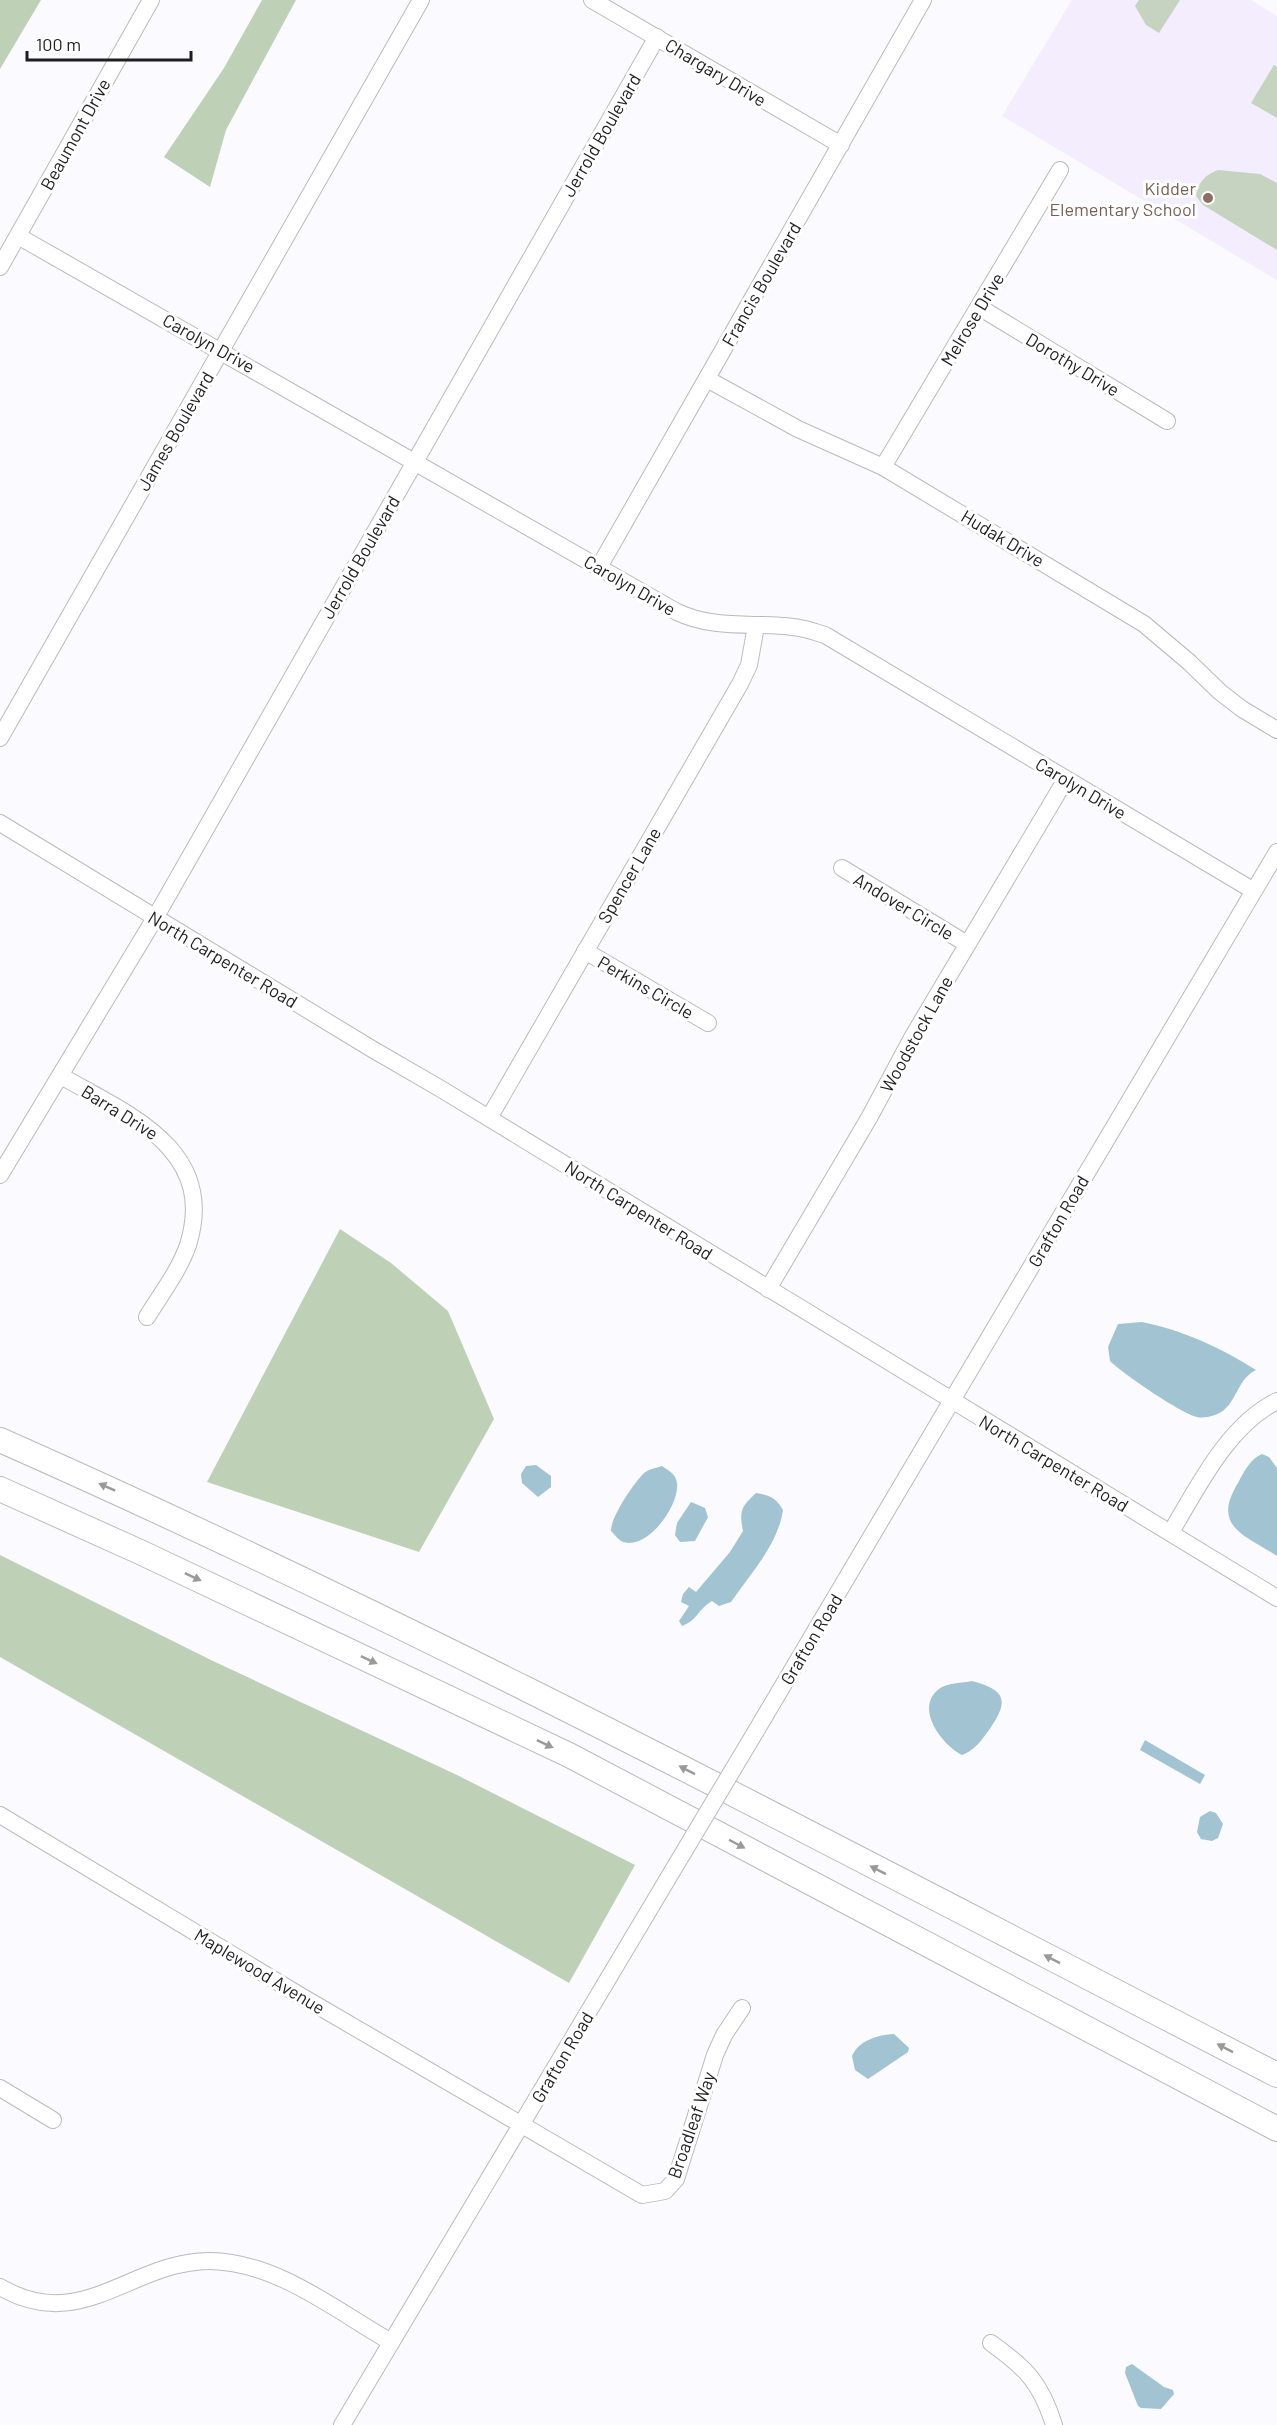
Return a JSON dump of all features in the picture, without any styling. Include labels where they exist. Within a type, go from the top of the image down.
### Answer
[{"type":"highway","points":[[0,1440],[160,1510],[454,1652],[1277,2075]]},
{"type":"highway","points":[[0,1489],[151,1557],[569,1755],[1277,2129]]},
{"type":"street","name":"Beaumont Drive","points":[[0,267],[151,0]]},
{"type":"street","name":"James Boulevard","points":[[0,738],[421,0]]},
{"type":"street","name":"Chargary Drive","points":[[592,0],[841,145]]},
{"type":"street","name":"Francis Boulevard","points":[[599,567],[923,0]]},
{"type":"street","name":"Jerrold Boulevard","points":[[0,1175],[62,1076],[155,918],[657,38]]},
{"type":"street","name":"Melrose Drive","points":[[883,467],[1060,170]]},
{"type":"street","name":"Carolyn Drive","points":[[18,236],[691,619],[721,625],[795,627],[825,635],[1254,891]]},
{"type":"street","name":"Dorothy Drive","points":[[979,307],[1167,421]]},
{"type":"street","name":"Hudak Drive","points":[[707,379],[798,429],[883,467],[1144,624],[1220,692],[1242,709],[1277,730]]},
{"type":"street","name":"Spencer Lane","points":[[489,1118],[740,684],[749,666],[756,626]]},
{"type":"street","name":"Woodstock Lane","points":[[768,1289],[869,1118],[967,944],[1066,779]]},
{"type":"street","name":"North Carpenter Road","points":[[0,824],[489,1118],[1277,1598]]},
{"type":"street","name":"Grafton Road","points":[[342,2425],[1277,852]]},
{"type":"street","name":"Andover Circle","points":[[842,868],[967,944]]},
{"type":"street","name":"Perkins Circle","points":[[585,951],[708,1023]]},
{"type":"street","name":"Barra Drive","points":[[62,1076],[150,1127],[174,1152],[189,1182],[193,1214],[187,1246],[147,1317]]},
{"type":"street","points":[[1171,1532],[1224,1448],[1251,1420],[1277,1401]]},
{"type":"street","name":"Maplewood Avenue","points":[[0,1815],[521,2126]]},
{"type":"street","name":"Broadleaf Way","points":[[521,2126],[636,2194],[647,2196],[665,2191],[678,2174],[717,2049],[742,2008]]},
{"type":"street","points":[[0,2088],[53,2120]]},
{"type":"street","points":[[0,2287],[37,2301],[73,2303],[108,2293],[151,2273],[170,2267],[209,2261],[232,2263],[254,2268],[288,2281],[391,2342]]},
{"type":"street","points":[[991,2343],[1023,2367],[1038,2390],[1054,2425]]},
{"type":"shaded area","name":"Kidder Elementary School","points":[[1072,0],[1251,0],[1277,16],[1277,280],[1002,116]]},
{"type":"green space","points":[[0,0],[41,0],[0,69]]},
{"type":"green space","points":[[262,0],[296,0],[226,130],[210,187],[164,157],[224,68]]},
{"type":"green space","points":[[1139,0],[1180,0],[1159,33],[1146,25],[1135,6]]},
{"type":"green space","points":[[1274,65],[1277,67],[1277,118],[1251,103]]},
{"type":"green space","points":[[1218,170],[1260,174],[1277,183],[1277,250],[1203,205],[1196,196],[1203,180]]},
{"type":"green space","points":[[340,1229],[391,1263],[448,1311],[494,1419],[419,1552],[207,1482]]},
{"type":"green space","points":[[0,1555],[213,1661],[457,1775],[635,1865],[569,1983],[0,1657]]},
{"type":"water","points":[[1142,1322],[1201,1341],[1256,1370],[1246,1378],[1221,1412],[1204,1417],[1189,1414],[1152,1392],[1110,1361],[1108,1347],[1118,1324]]},
{"type":"water","points":[[1262,1454],[1269,1457],[1277,1468],[1277,1556],[1235,1528],[1228,1510],[1231,1498],[1245,1470],[1254,1459]]},
{"type":"water","points":[[536,1465],[551,1476],[551,1487],[538,1497],[522,1483],[521,1474],[526,1466]]},
{"type":"water","points":[[662,1466],[674,1475],[677,1483],[673,1503],[667,1514],[660,1525],[641,1540],[631,1543],[621,1541],[611,1531],[619,1509],[644,1473]]},
{"type":"water","points":[[756,1493],[772,1498],[783,1510],[769,1547],[731,1602],[719,1606],[712,1601],[691,1621],[682,1626],[679,1621],[689,1606],[681,1602],[683,1594],[689,1587],[696,1592],[730,1552],[743,1531],[742,1510]]},
{"type":"water","points":[[691,1502],[705,1508],[708,1517],[695,1541],[680,1542],[675,1535],[677,1523]]},
{"type":"water","points":[[972,1681],[998,1693],[1002,1705],[983,1738],[974,1748],[962,1755],[939,1735],[930,1716],[929,1706],[932,1697],[942,1687]]},
{"type":"water","points":[[1145,1740],[1205,1775],[1200,1784],[1140,1750]]},
{"type":"water","points":[[1210,1811],[1216,1813],[1223,1824],[1218,1838],[1212,1841],[1201,1839],[1197,1832],[1200,1817]]},
{"type":"water","points":[[894,2034],[909,2048],[908,2052],[868,2079],[855,2070],[852,2056],[859,2046],[876,2037]]},
{"type":"water","points":[[1132,2364],[1164,2387],[1173,2390],[1174,2394],[1161,2409],[1138,2406],[1125,2373],[1126,2367]]},
{"type":"place","name":"Kidder Elementary School","points":[[1208,198]]}]
